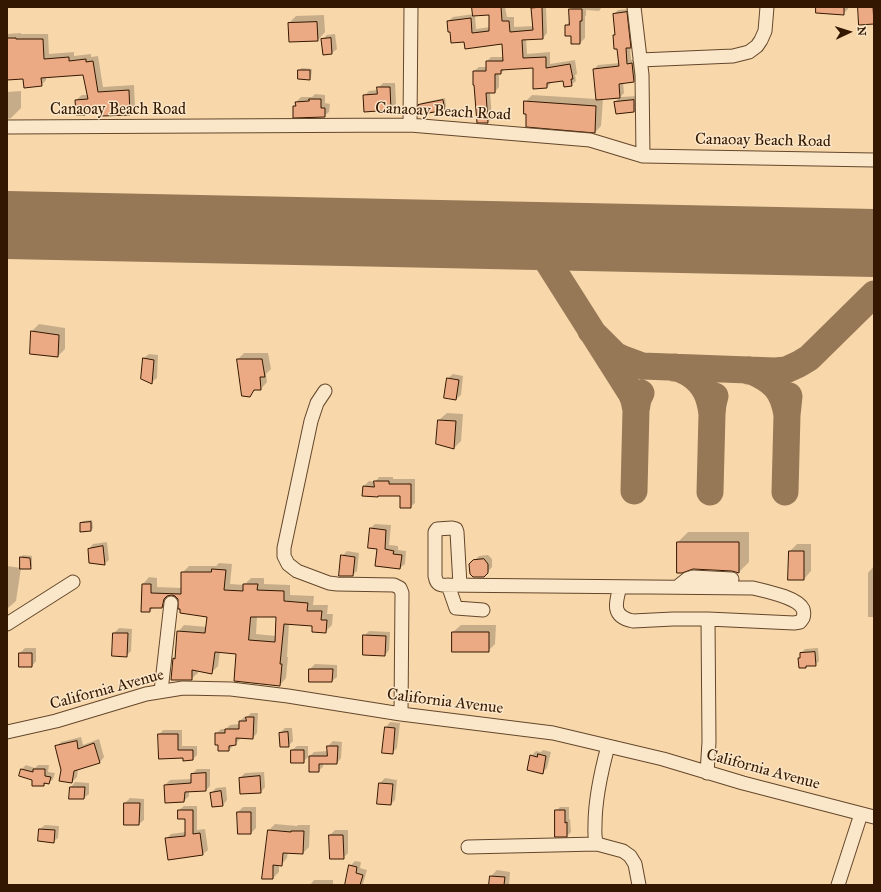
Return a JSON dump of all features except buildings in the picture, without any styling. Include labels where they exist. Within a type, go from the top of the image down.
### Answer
[{"type":"street","points":[[410,125],[411,7]]},
{"type":"street","points":[[634,7],[642,75],[643,156]]},
{"type":"street","points":[[640,60],[733,56],[749,52],[757,46],[765,31],[767,7]]},
{"type":"street","name":"Canaoay Beach Road","points":[[7,127],[410,125],[590,140],[643,156],[874,160]]},
{"type":"street","points":[[325,391],[317,403],[311,421],[284,548],[284,556],[288,564],[297,571],[329,583],[394,585],[400,588],[402,593],[401,714]]},
{"type":"street","points":[[7,624],[73,582]]},
{"type":"street","points":[[483,610],[456,608],[454,585],[747,587],[777,594],[795,601],[804,610],[803,618],[800,622],[794,623],[708,619],[626,620],[620,616],[617,611],[616,605],[620,587]]},
{"type":"street","points":[[161,691],[171,603]]},
{"type":"street","points":[[707,773],[709,742],[708,619]]},
{"type":"street","name":"California Avenue","points":[[7,732],[56,721],[146,694],[161,691],[183,688],[231,689],[288,696],[401,714],[552,732],[663,759],[707,773],[868,816]]},
{"type":"street","points":[[597,844],[595,840],[595,814],[597,789],[608,746]]},
{"type":"street","points":[[838,885],[868,816]]},
{"type":"street","points":[[468,847],[597,844],[623,851],[630,856],[635,864],[639,885]]},
{"type":"taxiway","points":[[506,236],[530,245],[548,262],[631,393],[636,410]]},
{"type":"taxiway","points":[[548,262],[546,249],[549,242],[570,237]]},
{"type":"taxiway","points":[[591,331],[615,355],[642,366],[775,371],[786,370],[809,358],[874,294]]},
{"type":"taxiway","points":[[673,368],[675,367],[690,374],[699,382],[706,391],[712,414]]},
{"type":"taxiway","points":[[748,371],[749,370],[757,374],[776,386],[783,398],[787,415]]},
{"type":"taxiway","points":[[634,491],[636,410],[641,393]]},
{"type":"taxiway","points":[[710,492],[712,414],[715,396]]},
{"type":"taxiway","points":[[785,492],[787,415],[789,396]]},
{"type":"runway","points":[[7,225],[874,243]]}]
